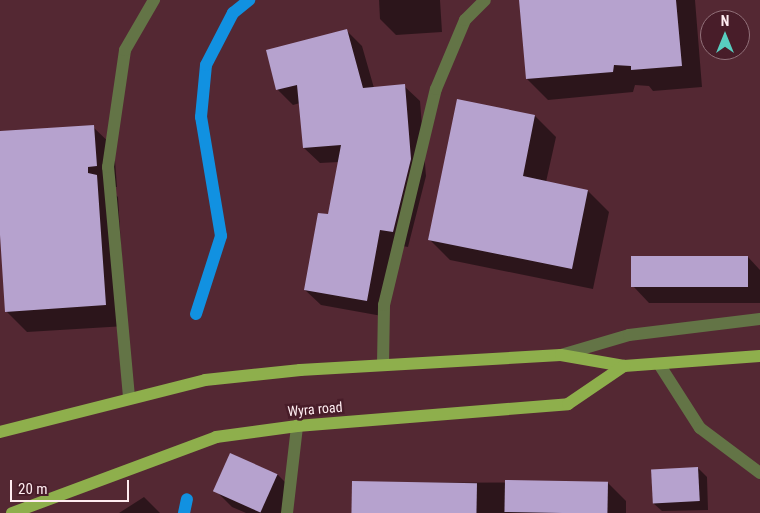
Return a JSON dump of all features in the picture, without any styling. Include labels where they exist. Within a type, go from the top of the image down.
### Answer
[{"type":"main road","points":[[0,432],[129,397],[205,380],[383,364],[561,355],[624,366],[760,356]]},
{"type":"main road","name":"Wyra road","points":[[12,513],[216,437],[297,426],[568,404],[624,366]]},
{"type":"street","points":[[129,397],[108,167],[125,50],[154,0]]},
{"type":"street","points":[[383,364],[384,305],[436,89],[465,20],[486,0]]},
{"type":"street","points":[[561,355],[630,335],[760,319]]},
{"type":"street","points":[[659,364],[700,428],[760,473]]},
{"type":"street","points":[[287,513],[297,426]]},
{"type":"building","points":[[519,0],[676,0],[682,66],[631,70],[631,66],[614,65],[613,72],[526,79]]},
{"type":"building","points":[[347,29],[363,88],[405,84],[411,159],[393,232],[380,230],[367,301],[304,290],[318,213],[328,214],[341,145],[303,148],[297,85],[276,90],[266,50]]},
{"type":"building","points":[[457,99],[535,115],[523,176],[588,190],[572,269],[428,240]]},
{"type":"building","points":[[94,125],[97,166],[88,167],[88,173],[97,175],[106,305],[5,312],[0,235],[0,131]]},
{"type":"building","points":[[631,256],[748,256],[748,287],[631,287]]},
{"type":"building","points":[[230,453],[278,474],[260,513],[213,491]]},
{"type":"building","points":[[698,467],[700,501],[653,503],[651,469]]},
{"type":"building","points":[[505,480],[608,482],[607,513],[504,512]]},
{"type":"building","points":[[352,481],[477,483],[476,513],[351,513]]},
{"type":"waterway","points":[[196,314],[221,236],[201,117],[206,65],[233,13],[249,0]]},
{"type":"waterway","points":[[184,513],[187,499]]}]
